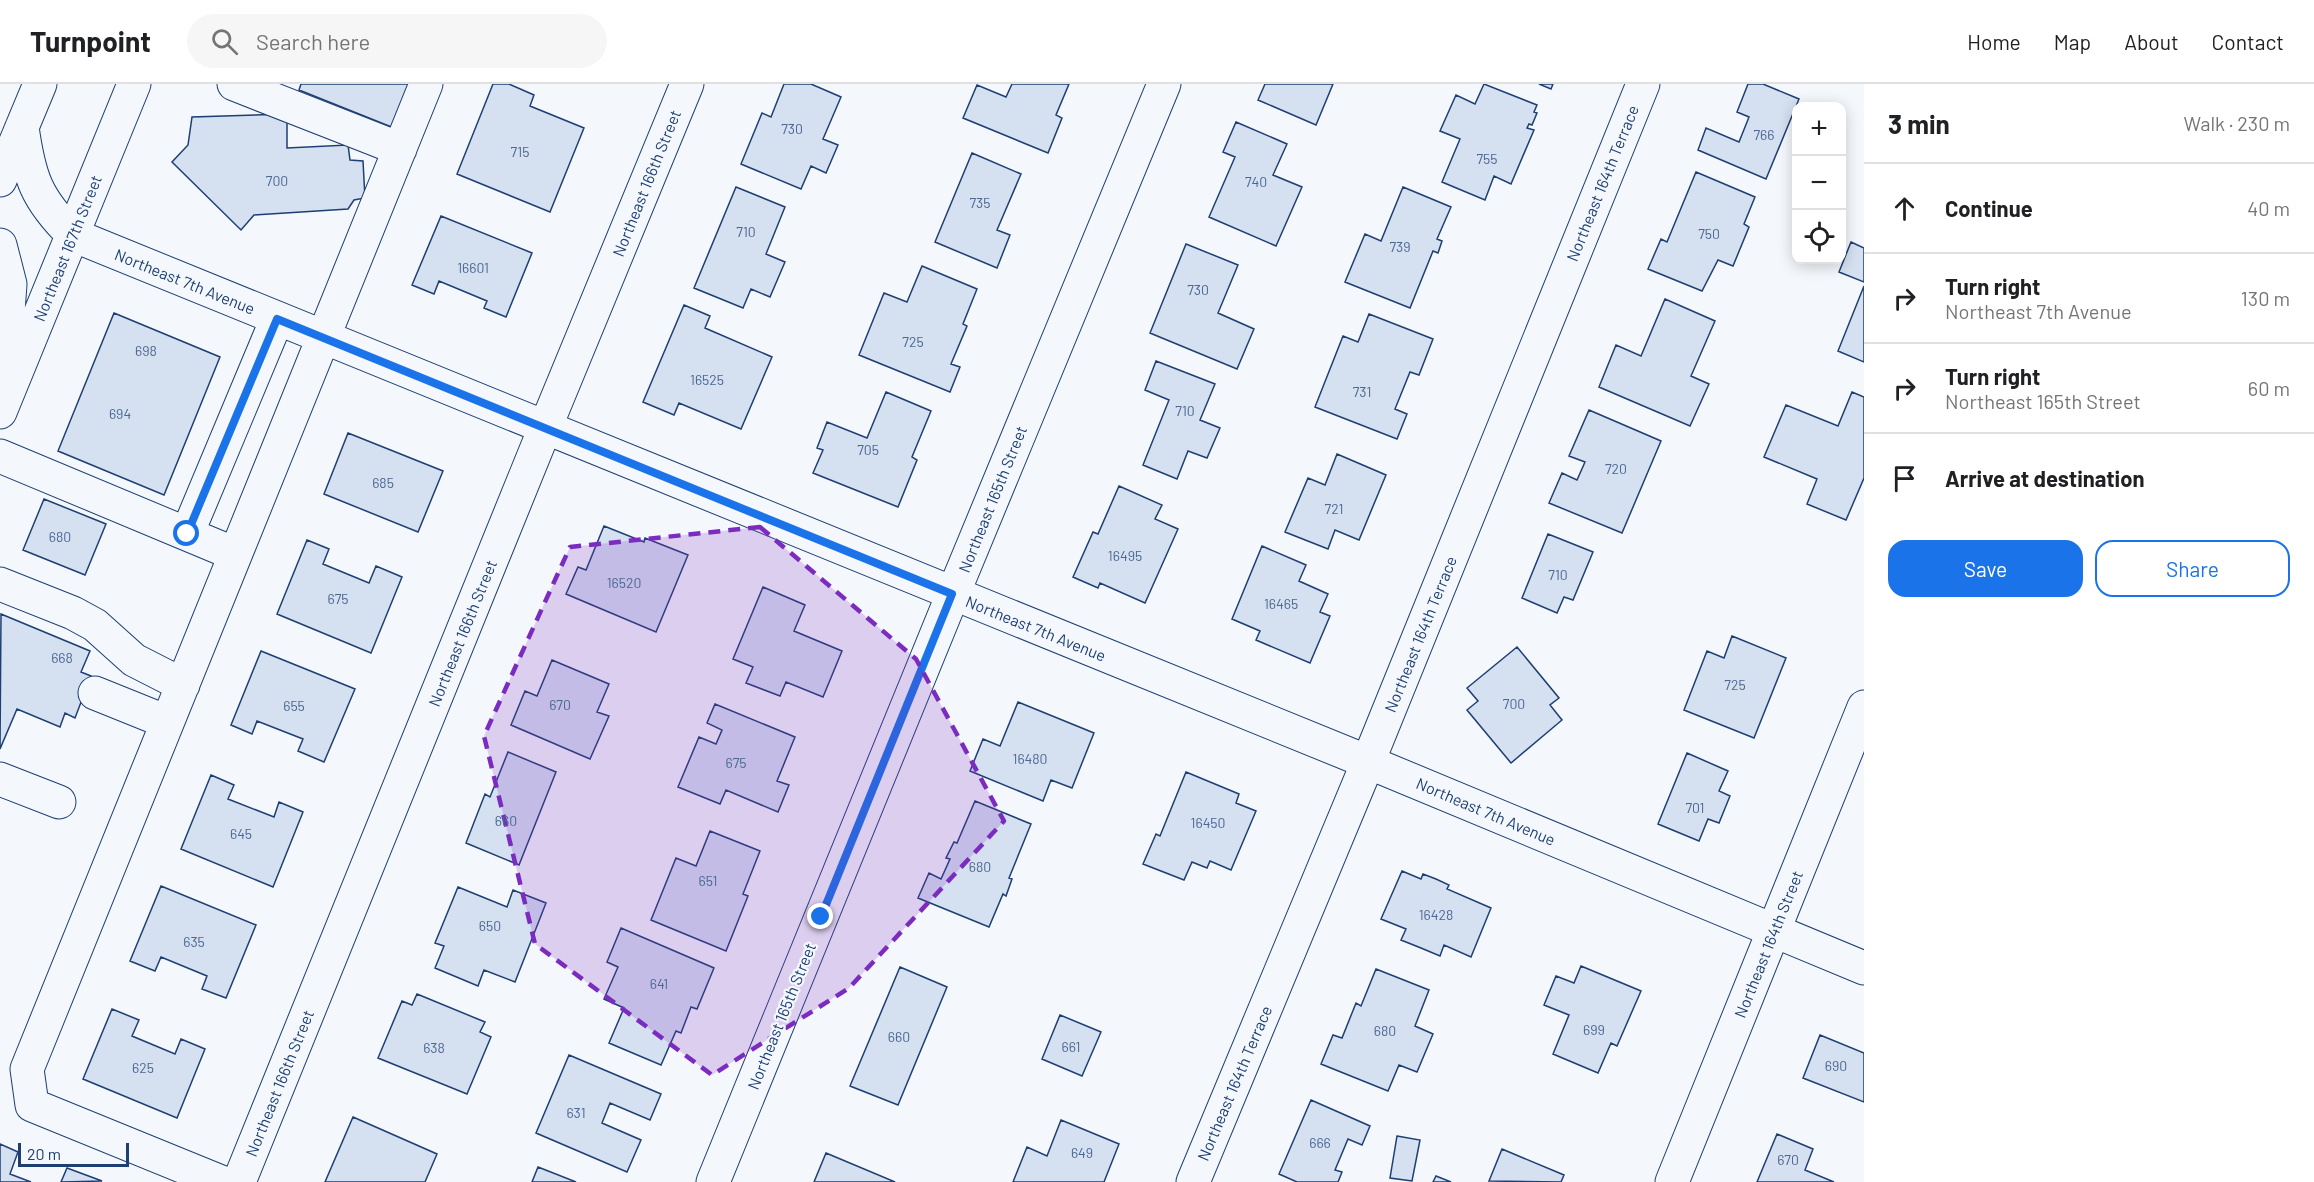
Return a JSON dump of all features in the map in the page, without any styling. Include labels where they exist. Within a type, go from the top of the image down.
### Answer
[{"type":"street","points":[[0,180],[40,84]]},
{"type":"street","name":"Northeast 167th Street","points":[[1,411],[134,84]]},
{"type":"street","points":[[234,84],[400,149]]},
{"type":"street","points":[[221,1182],[32,1105],[27,1069],[426,84]]},
{"type":"street","name":"Northeast 166th Street","points":[[239,1182],[687,84]]},
{"type":"street","name":"Northeast 165th Street","points":[[713,1182],[952,594],[1164,84]]},
{"type":"street","name":"Northeast 164th Terrace","points":[[1193,1182],[1368,762],[1643,84]]},
{"type":"street","points":[[22,127],[27,162],[37,190],[52,214],[73,235]]},
{"type":"street","name":"Northeast 7th Avenue","points":[[73,235],[1368,762],[1864,968]]},
{"type":"street","points":[[0,245],[10,284],[1,411]]},
{"type":"street","points":[[187,534],[277,319]]},
{"type":"street","points":[[0,456],[235,554]]},
{"type":"street","points":[[0,584],[73,613],[95,626],[134,660],[183,685]]},
{"type":"street","points":[[94,693],[167,722]]},
{"type":"street","name":"Northeast 164th Street","points":[[1671,1182],[1864,706]]},
{"type":"street","points":[[0,779],[58,802]]},
{"type":"highlighted area","points":[[760,527],[916,659],[1004,821],[849,988],[712,1075],[535,944],[484,736],[570,547]]},
{"type":"building","points":[[301,84],[412,84],[394,128],[299,90]]},
{"type":"building","points":[[493,84],[509,84],[534,95],[530,106],[584,128],[550,212],[457,174]]},
{"type":"building","points":[[784,84],[811,84],[841,97],[823,139],[838,145],[826,173],[811,166],[801,189],[741,164],[762,113],[771,117]]},
{"type":"building","points":[[1012,84],[1069,84],[1056,115],[1062,118],[1048,153],[963,118],[977,85],[1006,97]]},
{"type":"building","points":[[1265,84],[1333,84],[1316,125],[1258,100]]},
{"type":"building","points":[[1484,84],[1537,105],[1534,112],[1537,113],[1532,125],[1529,124],[1527,128],[1534,130],[1511,184],[1494,176],[1485,200],[1442,182],[1460,139],[1440,131],[1456,95],[1475,104]]},
{"type":"building","points":[[1539,84],[1553,84],[1551,89]]},
{"type":"building","points":[[1748,84],[1763,84],[1799,99],[1798,102],[1792,102],[1792,116],[1766,179],[1698,150],[1706,128],[1739,142],[1749,117],[1737,112]]},
{"type":"building","points":[[287,114],[287,148],[348,145],[350,160],[363,161],[365,198],[354,200],[348,209],[254,215],[241,230],[172,162],[188,145],[192,117]]},
{"type":"building","points":[[1236,122],[1287,144],[1273,175],[1302,187],[1276,246],[1209,217],[1235,157],[1223,152]]},
{"type":"building","points":[[972,153],[1021,174],[997,230],[1010,235],[997,268],[935,242]]},
{"type":"building","points":[[1696,172],[1755,197],[1744,224],[1749,227],[1733,266],[1718,260],[1702,291],[1648,269],[1661,239],[1667,242]]},
{"type":"building","points":[[736,187],[785,207],[766,254],[785,262],[770,297],[751,289],[743,308],[694,288]]},
{"type":"building","points":[[1403,187],[1451,207],[1437,239],[1442,241],[1438,253],[1433,251],[1410,308],[1345,282],[1365,234],[1381,241]]},
{"type":"building","points":[[441,216],[532,253],[506,317],[484,308],[487,301],[439,281],[434,294],[412,285]]},
{"type":"building","points":[[1851,242],[1864,248],[1864,282],[1839,272],[1842,264],[1846,264],[1846,254]]},
{"type":"building","points":[[1186,244],[1238,265],[1218,313],[1254,329],[1237,369],[1150,333]]},
{"type":"building","points":[[922,266],[977,289],[963,324],[967,326],[951,364],[960,367],[950,392],[859,355],[884,293],[907,302]]},
{"type":"building","points":[[1864,286],[1864,362],[1838,351]]},
{"type":"building","points":[[1665,299],[1715,321],[1691,376],[1709,384],[1690,426],[1599,387],[1616,345],[1641,356]]},
{"type":"building","points":[[684,305],[710,316],[705,328],[772,357],[741,429],[679,403],[674,415],[643,402]]},
{"type":"building","points":[[114,313],[220,357],[164,495],[58,451]]},
{"type":"building","points":[[1369,314],[1433,339],[1419,375],[1410,372],[1395,409],[1407,414],[1397,439],[1315,407],[1343,336],[1358,342]]},
{"type":"building","points":[[1156,361],[1215,384],[1200,420],[1220,428],[1207,458],[1188,451],[1177,479],[1143,465],[1169,400],[1145,390]]},
{"type":"building","points":[[886,392],[931,411],[912,457],[917,460],[898,507],[813,473],[823,450],[817,448],[827,422],[867,438]]},
{"type":"building","points":[[1852,392],[1864,397],[1864,478],[1846,520],[1807,504],[1817,479],[1764,457],[1786,405],[1838,426]]},
{"type":"building","points":[[1589,410],[1661,441],[1622,533],[1549,503],[1562,473],[1577,480],[1585,462],[1569,456]]},
{"type":"building","points":[[348,433],[443,471],[418,532],[324,494]]},
{"type":"building","points":[[1337,454],[1386,475],[1359,540],[1335,530],[1328,549],[1285,532],[1308,478],[1325,485]]},
{"type":"building","points":[[1119,486],[1162,505],[1155,519],[1178,529],[1145,603],[1100,583],[1098,588],[1073,577],[1093,532],[1098,534]]},
{"type":"building","points":[[44,499],[106,524],[85,575],[23,550]]},
{"type":"building","points":[[604,526],[644,542],[645,538],[688,555],[656,632],[566,594],[578,567],[586,570]]},
{"type":"building","points":[[1548,534],[1593,552],[1573,600],[1564,597],[1557,613],[1522,598]]},
{"type":"building","points":[[307,540],[329,549],[323,564],[369,583],[376,566],[402,577],[371,653],[277,614]]},
{"type":"building","points":[[1262,546],[1306,565],[1299,581],[1328,594],[1320,612],[1330,616],[1310,663],[1256,640],[1260,631],[1232,619]]},
{"type":"building","points":[[763,587],[805,605],[794,631],[842,651],[823,697],[786,682],[780,696],[746,683],[753,667],[733,659]]},
{"type":"building","points":[[1,614],[90,651],[81,672],[91,676],[75,718],[65,713],[60,727],[17,709],[0,749]]},
{"type":"building","points":[[1732,636],[1786,658],[1754,738],[1684,710],[1707,651],[1724,658]]},
{"type":"building","points":[[1517,647],[1559,698],[1550,705],[1562,720],[1511,763],[1467,710],[1478,701],[1467,688]]},
{"type":"building","points":[[261,651],[355,689],[324,762],[298,751],[303,739],[257,721],[252,734],[231,725]]},
{"type":"building","points":[[552,660],[609,684],[597,712],[609,716],[590,759],[511,725],[525,691],[537,696]]},
{"type":"building","points":[[1018,702],[1094,733],[1072,788],[1051,780],[1043,801],[970,771],[983,739],[1000,746]]},
{"type":"building","points":[[715,704],[795,737],[777,781],[789,785],[778,812],[726,790],[720,804],[678,787],[699,737],[716,744],[722,730],[707,723]]},
{"type":"building","points":[[508,752],[556,772],[519,865],[466,843],[485,794],[490,797]]},
{"type":"building","points":[[1687,753],[1728,771],[1719,791],[1730,796],[1719,823],[1708,819],[1699,841],[1658,824]]},
{"type":"building","points":[[1186,772],[1239,794],[1236,803],[1256,811],[1231,870],[1210,861],[1207,868],[1192,862],[1184,880],[1143,864],[1156,834],[1160,836]]},
{"type":"building","points":[[211,775],[234,785],[228,799],[274,817],[279,802],[303,812],[273,887],[181,849]]},
{"type":"building","points":[[975,801],[1031,824],[1009,878],[1012,879],[1006,896],[1003,894],[989,927],[918,898],[929,873],[941,879],[950,859],[946,858],[954,842],[957,843]]},
{"type":"building","points":[[710,831],[760,851],[743,894],[748,896],[726,951],[651,920],[676,858],[696,866]]},
{"type":"building","points":[[1402,871],[1421,879],[1423,874],[1436,879],[1449,885],[1447,889],[1491,908],[1471,957],[1444,945],[1440,956],[1401,940],[1406,929],[1381,919]]},
{"type":"building","points":[[161,886],[256,925],[226,998],[202,989],[207,976],[161,957],[155,971],[130,961]]},
{"type":"building","points":[[458,887],[507,907],[513,890],[546,903],[515,982],[484,970],[478,986],[435,968],[444,946],[435,943]]},
{"type":"building","points":[[621,928],[714,968],[697,1009],[691,1007],[681,1033],[676,1031],[661,1065],[609,1043],[624,1008],[604,999],[618,967],[607,962]]},
{"type":"building","points":[[1581,966],[1641,991],[1617,1046],[1611,1043],[1598,1073],[1553,1054],[1569,1015],[1544,1005],[1556,976],[1574,983]]},
{"type":"building","points":[[900,967],[947,987],[898,1105],[850,1086]]},
{"type":"building","points":[[1376,969],[1429,990],[1415,1026],[1433,1034],[1417,1072],[1399,1065],[1388,1091],[1321,1064],[1333,1035],[1342,1038],[1356,1003],[1361,1006]]},
{"type":"building","points":[[417,994],[485,1022],[480,1032],[491,1037],[467,1094],[378,1058],[402,1001],[412,1005]]},
{"type":"building","points":[[112,1009],[139,1020],[132,1036],[175,1054],[181,1039],[205,1049],[177,1118],[83,1079]]},
{"type":"building","points":[[1060,1015],[1101,1032],[1082,1076],[1042,1059]]},
{"type":"building","points":[[1820,1035],[1864,1053],[1864,1102],[1803,1078]]},
{"type":"building","points":[[569,1055],[661,1094],[650,1120],[610,1103],[602,1123],[641,1140],[627,1172],[536,1133]]},
{"type":"building","points":[[1311,1100],[1370,1126],[1362,1145],[1348,1139],[1335,1170],[1342,1172],[1338,1182],[1297,1182],[1279,1174]]},
{"type":"building","points":[[353,1117],[437,1154],[425,1182],[325,1182]]},
{"type":"building","points":[[1061,1120],[1119,1144],[1104,1182],[1013,1182],[1027,1147],[1047,1156]]},
{"type":"building","points":[[1777,1134],[1813,1149],[1805,1170],[1834,1182],[1757,1182]]},
{"type":"building","points":[[1397,1136],[1420,1140],[1412,1181],[1390,1178]]},
{"type":"building","points":[[0,1144],[18,1152],[10,1174],[31,1182],[0,1182]]},
{"type":"building","points":[[1502,1149],[1564,1175],[1561,1182],[1489,1181]]},
{"type":"building","points":[[826,1153],[895,1182],[814,1182]]},
{"type":"building","points":[[538,1167],[576,1182],[532,1182]]},
{"type":"building","points":[[67,1168],[102,1181],[61,1182]]},
{"type":"building","points":[[1436,1176],[1451,1182],[1433,1182]]},
{"type":"route","points":[[187,534],[277,319],[952,594],[821,917]]}]
